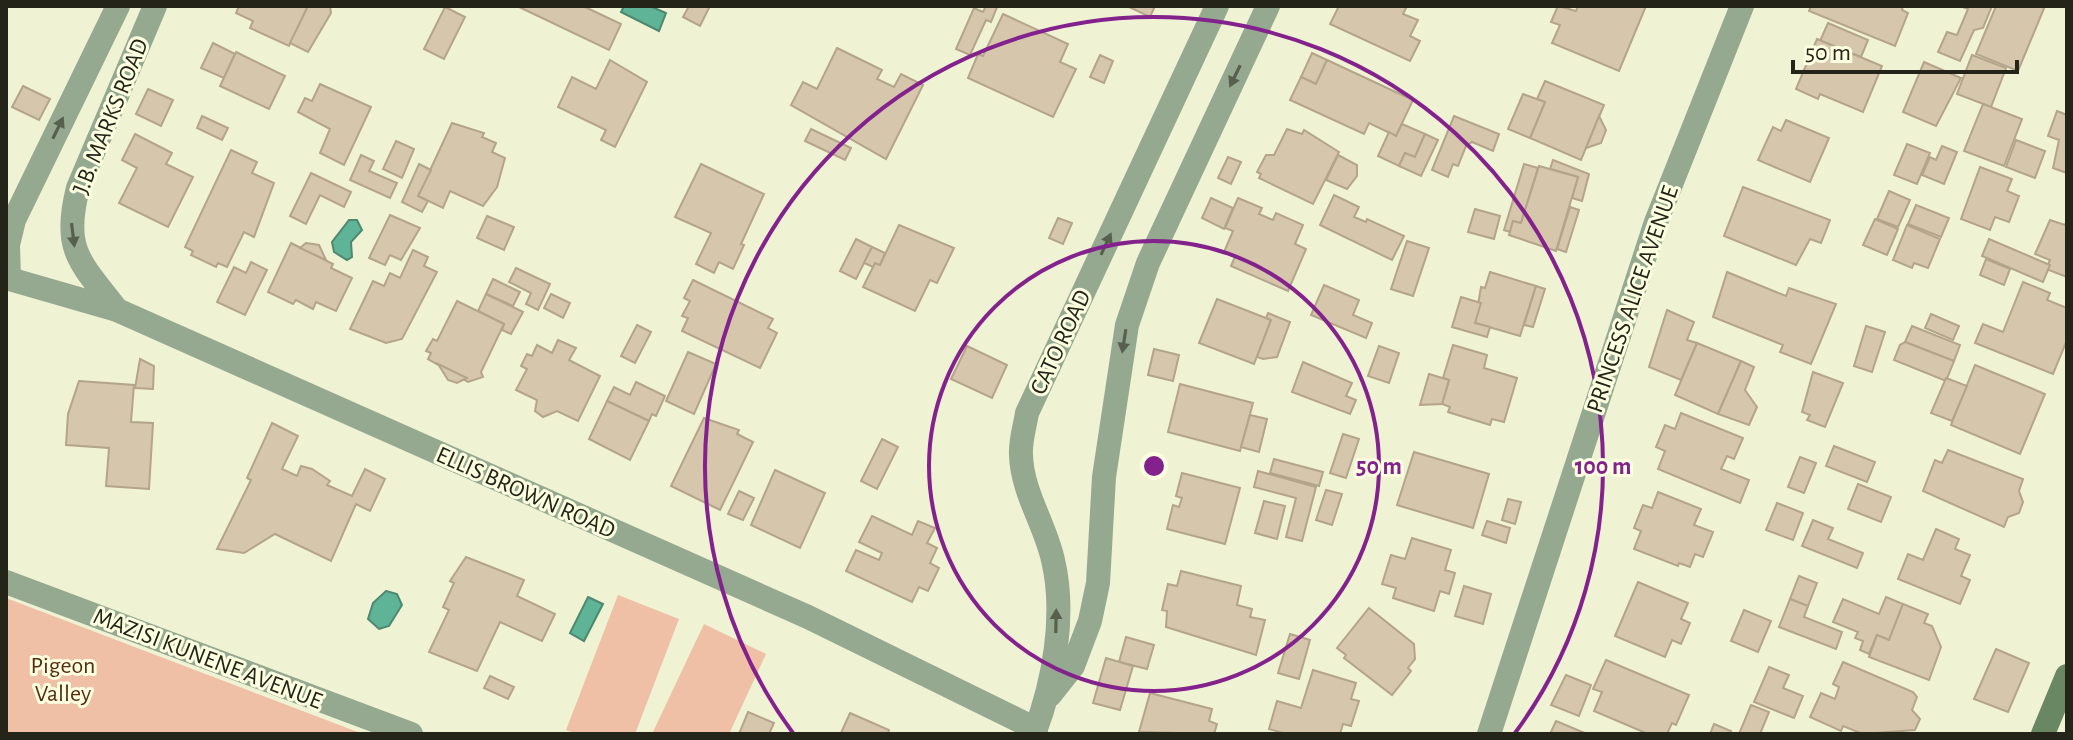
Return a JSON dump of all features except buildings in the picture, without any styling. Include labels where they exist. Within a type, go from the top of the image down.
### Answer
[{"type":"main road","points":[[2043,734],[2067,676]]},
{"type":"street","name":"J.B. MARKS ROAD","points":[[8,278],[8,245],[14,220],[118,6]]},
{"type":"street","name":"J.B. MARKS ROAD","points":[[117,310],[84,267],[72,244],[71,216],[78,188],[155,6]]},
{"type":"street","name":"CATO ROAD","points":[[1035,732],[1047,698],[1057,597],[1053,561],[1025,482],[1020,453],[1027,413],[1217,6]]},
{"type":"street","name":"CATO ROAD","points":[[1047,698],[1073,666],[1090,621],[1098,583],[1104,477],[1127,325],[1148,263],[1268,6]]},
{"type":"street","name":"PRINCESS ALICE AVENUE","points":[[1489,734],[1656,222],[1742,6]]},
{"type":"street","name":"ELLIS BROWN ROAD","points":[[8,278],[117,310],[808,617],[1035,732]]},
{"type":"street","name":"MAZISI KUNENE AVENUE","points":[[6,582],[411,734]]},
{"type":"street","points":[[1474,734],[1497,705]]},
{"type":"green space","points":[[618,595],[679,619],[635,734],[577,734],[566,730]]},
{"type":"green space","name":"Pigeon Valley","points":[[6,598],[363,734],[6,734]]},
{"type":"green space","points":[[704,624],[766,654],[729,734],[652,734]]},
{"type":"shaded area","points":[[624,6],[650,6],[666,13],[659,31],[621,12]]},
{"type":"shaded area","points":[[349,220],[357,220],[362,230],[351,242],[352,257],[347,260],[334,252],[332,242]]},
{"type":"shaded area","points":[[386,591],[397,594],[402,605],[389,626],[379,629],[368,619],[373,603]]},
{"type":"shaded area","points":[[588,597],[603,604],[584,641],[570,633]]}]
